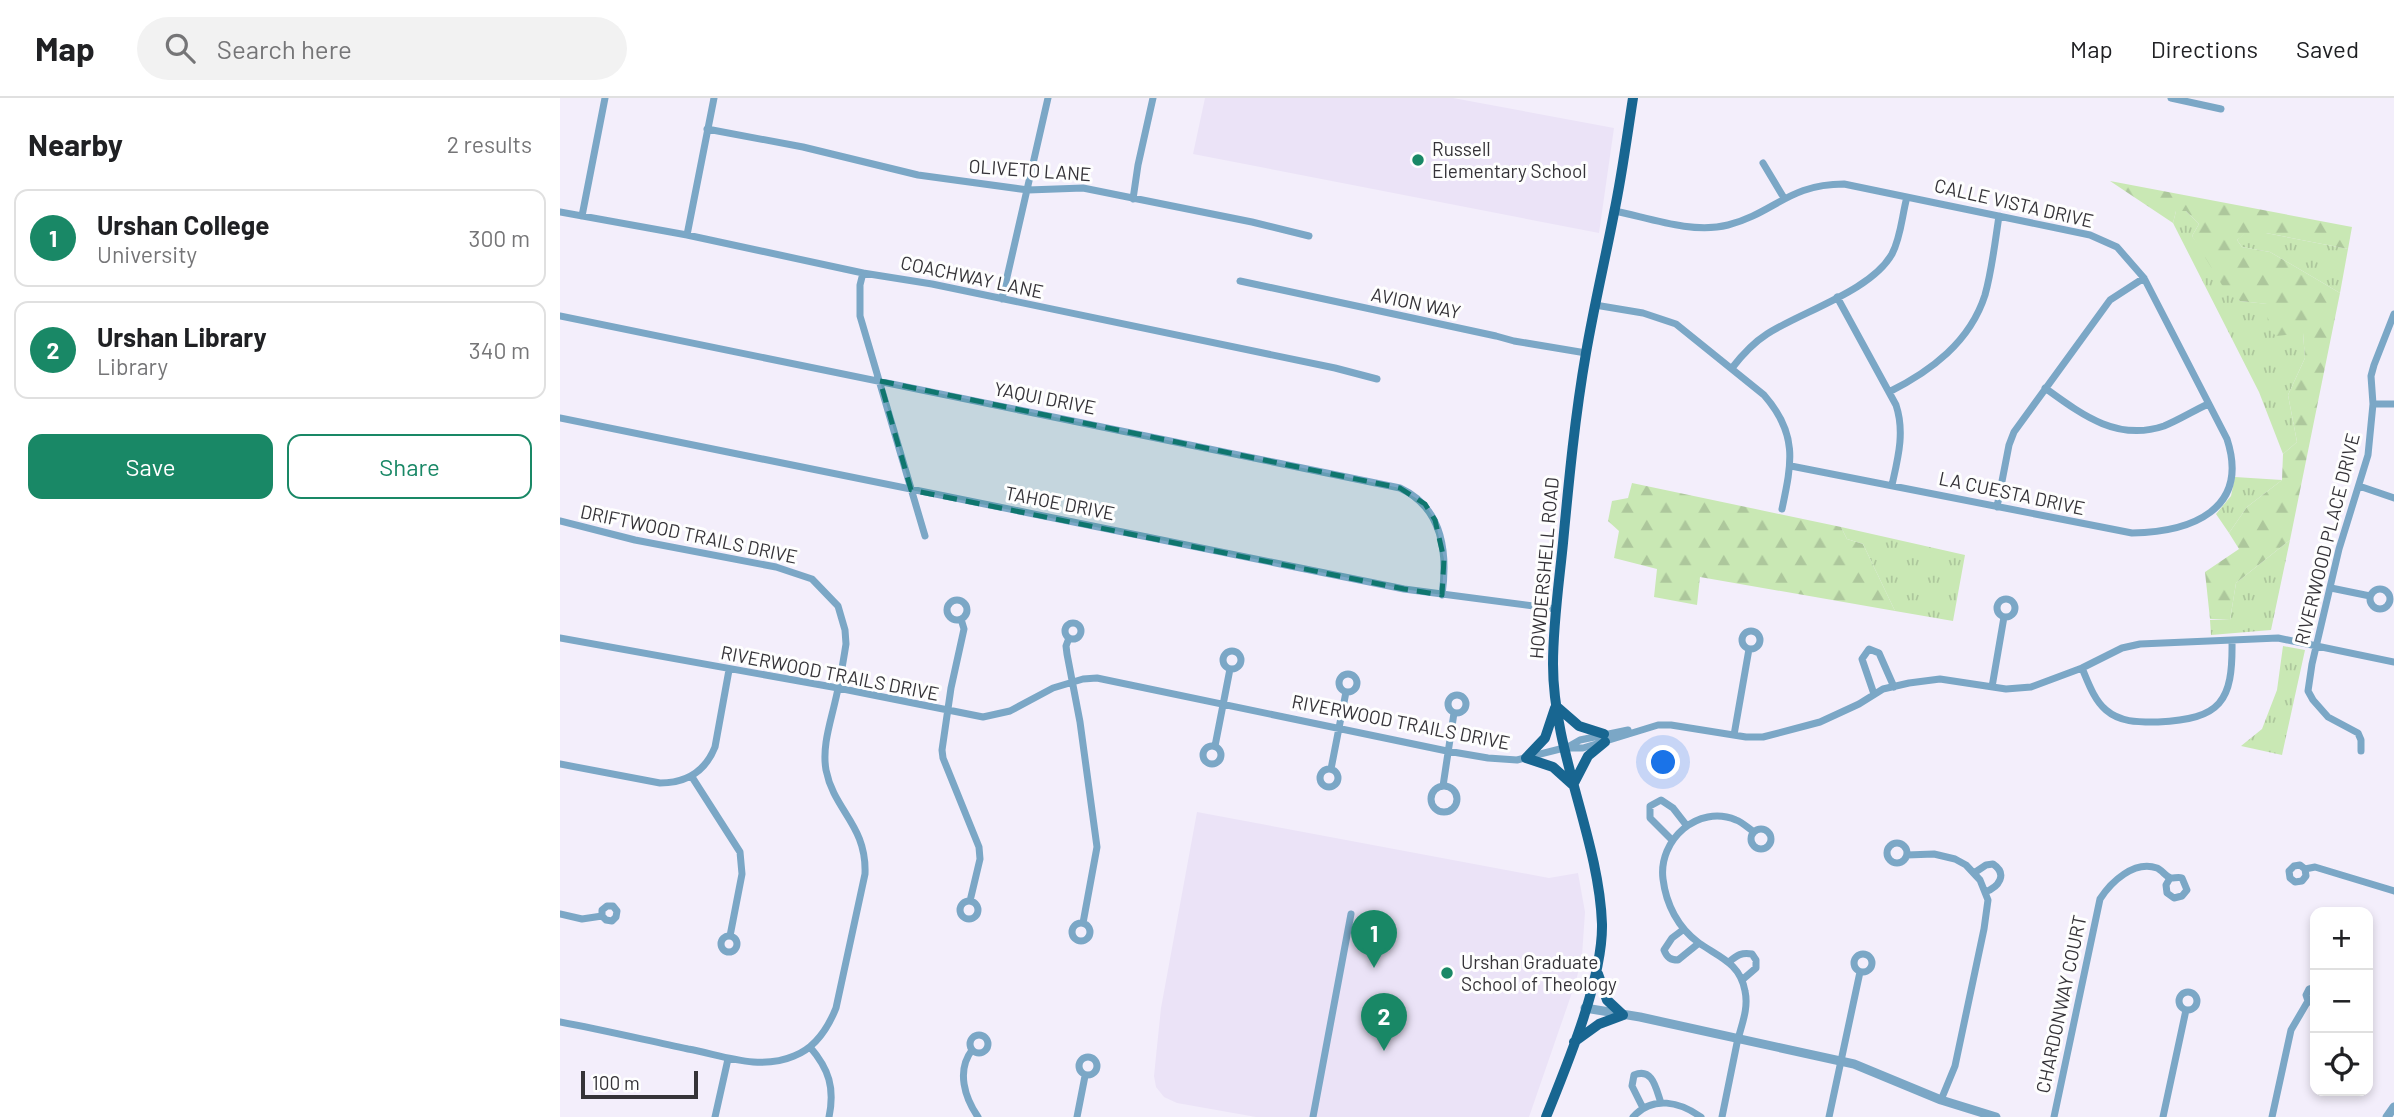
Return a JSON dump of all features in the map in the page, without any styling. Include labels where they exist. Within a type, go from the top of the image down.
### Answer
[{"type":"main road","name":"HOWDERSHELL ROAD","points":[[1546,1117],[1574,1042],[1597,968],[1602,925],[1592,864],[1556,706],[1553,666],[1556,609],[1573,445],[1586,353],[1615,211],[1633,98]]},
{"type":"main road","points":[[1556,706],[1579,726],[1604,738],[1588,756],[1573,785],[1553,767],[1526,758],[1545,738],[1556,706]]},
{"type":"main road","points":[[1597,968],[1604,995],[1623,1015]]},
{"type":"main road","points":[[1574,1042],[1599,1024],[1623,1015]]},
{"type":"street","points":[[582,216],[605,98]]},
{"type":"street","points":[[687,235],[714,98]]},
{"type":"street","points":[[1002,299],[1048,98]]},
{"type":"street","points":[[1133,199],[1153,98]]},
{"type":"street","points":[[2171,98],[2221,109]]},
{"type":"street","name":"OLIVETO LANE","points":[[707,129],[803,147],[918,175],[1028,190],[1083,188],[1309,236]]},
{"type":"street","points":[[1763,163],[1784,198]]},
{"type":"street","name":"CALLE VISTA DRIVE","points":[[1615,211],[1682,224],[1714,227],[1747,218],[1813,186],[1833,184],[2090,234],[2117,247],[2144,278],[2227,439],[2233,466],[2231,479],[2220,503]]},
{"type":"street","points":[[1732,368],[1745,352],[1766,335],[1861,285],[1887,261],[1897,239],[1907,197]]},
{"type":"street","name":"COACHWAY LANE","points":[[560,212],[1002,299],[1377,379]]},
{"type":"street","points":[[1889,392],[1940,361],[1971,324],[1984,296],[1999,216]]},
{"type":"street","points":[[863,273],[860,285],[860,316],[925,536]]},
{"type":"street","points":[[1997,508],[2014,432],[2110,300],[2144,278]]},
{"type":"street","name":"AVION WAY","points":[[1240,281],[1514,341],[1586,353]]},
{"type":"street","points":[[1837,297],[1896,404],[1901,429],[1892,485]]},
{"type":"street","points":[[1595,305],[1643,313],[1676,324],[1764,395],[1775,408],[1790,443],[1791,466],[1782,509]]},
{"type":"street","name":"RIVERWOOD PLACE DRIVE","points":[[2361,751],[2361,740],[2357,733],[2328,717],[2308,691],[2339,549],[2368,455],[2373,404],[2371,376],[2394,314]]},
{"type":"street","name":"YAQUI DRIVE","points":[[560,316],[1400,488],[1414,494],[1426,505],[1435,520],[1444,559],[1442,594]]},
{"type":"street","points":[[2045,388],[2098,424],[2139,431],[2165,425],[2208,404]]},
{"type":"street","points":[[2373,404],[2394,404]]},
{"type":"street","name":"TAHOE DRIVE","points":[[560,418],[1405,589],[1556,609]]},
{"type":"street","name":"LA CUESTA DRIVE","points":[[1791,466],[2113,530],[2148,533],[2196,522],[2213,512],[2220,503]]},
{"type":"street","points":[[2359,486],[2394,498]]},
{"type":"street","name":"DRIFTWOOD TRAILS DRIVE","points":[[560,522],[635,540],[776,567],[812,579],[831,597],[842,617],[846,644],[826,741],[827,772],[836,796],[862,842],[866,856],[865,874],[836,1008],[830,1022],[810,1047]]},
{"type":"street","points":[[2330,588],[2370,596]]},
{"type":"street","points":[[1993,687],[2004,617]]},
{"type":"street","points":[[961,619],[964,629],[942,750],[979,846],[980,859],[970,901]]},
{"type":"street","name":"RIVERWOOD TRAILS DRIVE","points":[[560,638],[983,717],[1010,711],[1072,681],[1097,678],[1488,758],[1517,760],[1564,748],[1580,740],[1671,725],[1734,735]]},
{"type":"street","points":[[1069,638],[1066,646],[1097,847],[1083,923]]},
{"type":"street","points":[[1749,649],[1734,735],[1763,737],[1835,715],[1874,694],[1894,687],[1923,680],[1940,680],[2019,689],[2031,687],[2081,668],[2115,650],[2140,644],[2278,638],[2394,662]]},
{"type":"street","points":[[2081,668],[2106,711],[2126,721],[2194,719],[2215,707],[2229,685],[2232,672],[2232,640]]},
{"type":"street","points":[[1874,694],[1862,659],[1869,649],[1879,653],[1894,687]]},
{"type":"street","points":[[1215,746],[1230,669]]},
{"type":"street","points":[[560,764],[660,783],[672,783],[692,777],[711,756],[715,747],[729,670]]},
{"type":"street","points":[[1331,769],[1346,692]]},
{"type":"street","points":[[1443,786],[1454,713]]},
{"type":"street","points":[[692,777],[740,852],[742,873],[730,936]]},
{"type":"street","points":[[1672,840],[1650,818],[1650,806],[1661,800],[1666,802],[1687,826]]},
{"type":"street","points":[[1721,1117],[1746,1000],[1742,980],[1729,962],[1699,943],[1684,929],[1671,908],[1662,878],[1664,859],[1672,840],[1687,826],[1699,820],[1718,816],[1736,820],[1754,832]]},
{"type":"street","points":[[1907,855],[1944,855],[1966,865],[1980,880],[1988,900],[1955,1066],[1941,1100]]},
{"type":"street","points":[[1974,873],[1986,865],[1993,864],[1999,868],[2001,880],[1992,890],[1985,892]]},
{"type":"street","points":[[2305,869],[2315,867],[2394,891]]},
{"type":"street","name":"CHARDONWAY COURT","points":[[2054,1117],[2100,899],[2119,877],[2135,869],[2158,868],[2171,878]]},
{"type":"street","points":[[1313,1117],[1351,914]]},
{"type":"street","points":[[560,915],[582,919],[602,916]]},
{"type":"street","points":[[1684,929],[1666,945],[1664,950],[1667,956],[1678,960],[1699,943]]},
{"type":"street","points":[[1729,962],[1738,954],[1752,954],[1756,960],[1756,968],[1742,980]]},
{"type":"street","points":[[1829,1117],[1860,972]]},
{"type":"street","points":[[2272,1117],[2291,1030],[2310,1006]]},
{"type":"street","points":[[1585,1008],[1864,1067],[1941,1100],[1996,1117]]},
{"type":"street","points":[[2163,1117],[2186,1010]]},
{"type":"street","points":[[560,1022],[728,1059],[774,1061],[794,1056],[810,1047],[821,1059],[831,1083],[829,1117]]},
{"type":"street","points":[[972,1050],[963,1080],[970,1105],[978,1117]]},
{"type":"street","points":[[715,1117],[728,1059]]},
{"type":"street","points":[[1643,1108],[1632,1086],[1634,1075],[1640,1072],[1650,1076],[1661,1103]]},
{"type":"street","points":[[1077,1117],[1085,1076]]},
{"type":"street","points":[[1633,1117],[1643,1108],[1661,1103],[1689,1108],[1701,1117]]},
{"type":"street","points":[[2387,1117],[2394,1107]]},
{"type":"highlighted area","points":[[880,381],[1400,488],[1425,504],[1435,520],[1444,559],[1442,595],[1404,589],[911,490]]},
{"type":"shaded area","name":"Russell Elementary School","points":[[1205,98],[1453,98],[1614,128],[1599,233],[1193,154]]},
{"type":"shaded area","points":[[1197,812],[1549,878],[1578,873],[1585,912],[1582,956],[1576,981],[1529,1117],[1256,1117],[1177,1103],[1164,1097],[1156,1087],[1154,1076],[1161,1008]]},
{"type":"green space","points":[[2110,181],[2352,227],[2348,249],[2266,233],[2246,233],[2237,240],[2242,247],[2270,252],[2340,293],[2290,540],[2236,583],[2230,620],[2210,619],[2205,572],[2239,549],[2229,533],[2247,507],[2282,480],[2283,454],[2297,442],[2288,395],[2305,358],[2303,333],[2276,336],[2268,328],[2267,304],[2240,301],[2222,285],[2192,236],[2199,224],[2186,211],[2176,211],[2173,223]]},
{"type":"green space","points":[[2176,211],[2186,211],[2199,224],[2192,236],[2240,301],[2268,304],[2268,328],[2303,333],[2305,358],[2288,395],[2297,442],[2283,454],[2259,392],[2173,223]]},
{"type":"green space","points":[[2245,233],[2266,233],[2348,249],[2340,293],[2270,252],[2242,247],[2237,240]]},
{"type":"green space","points":[[2235,477],[2282,480],[2247,507],[2229,533],[2216,514],[2231,496]]},
{"type":"green space","points":[[1632,483],[1841,527],[1847,539],[1863,544],[1895,611],[1700,577],[1697,605],[1654,597],[1657,569],[1614,558],[1619,531],[1608,521],[1612,501],[1628,498]]},
{"type":"green space","points":[[1841,527],[1965,555],[1953,621],[1895,611],[1863,544],[1847,539]]},
{"type":"green space","points":[[2290,540],[2271,630],[2211,635],[2210,620],[2230,620],[2236,583]]},
{"type":"green space","points":[[2283,646],[2305,650],[2282,755],[2241,746],[2262,729],[2277,690]]},
{"type":"place","name":"Russell Elementary School","points":[[1418,160]]},
{"type":"place","name":"Urshan College","points":[[1374,968]]},
{"type":"place","name":"Urshan Graduate School of Theology","points":[[1447,973]]},
{"type":"place","name":"Urshan Library","points":[[1384,1051]]}]
